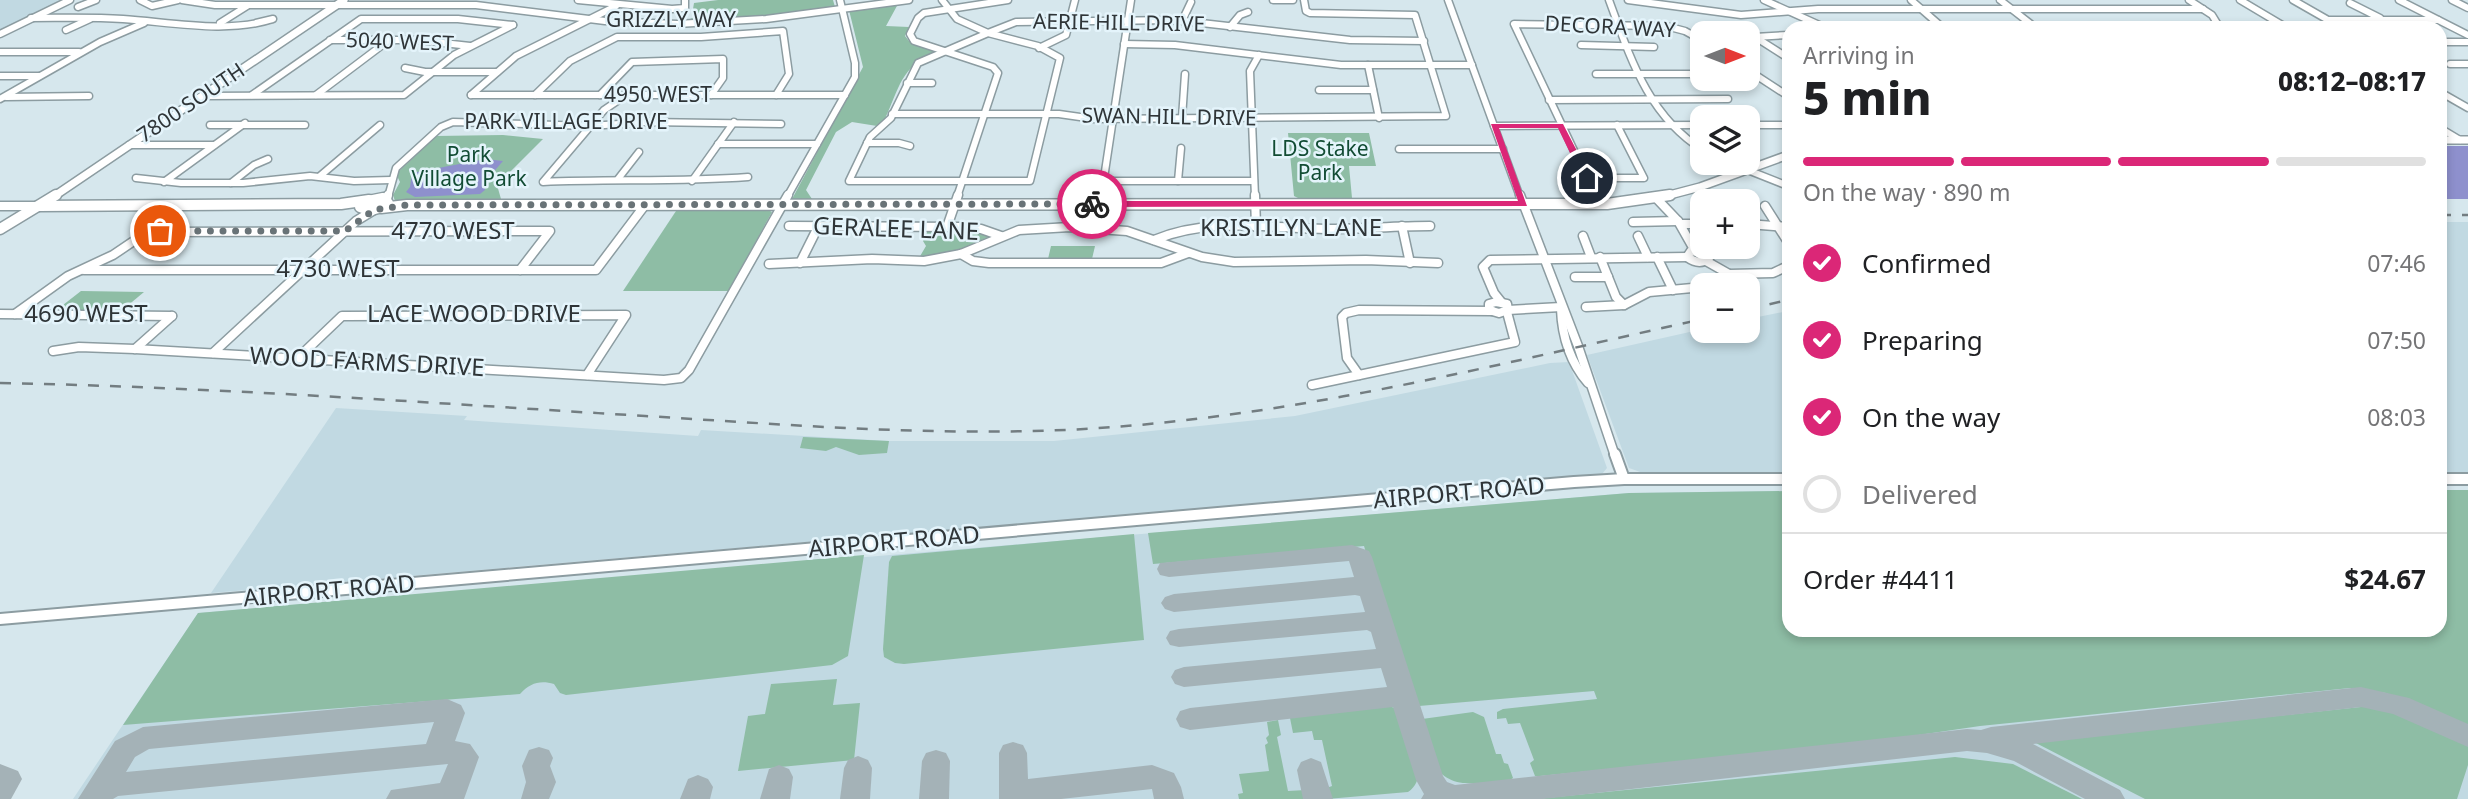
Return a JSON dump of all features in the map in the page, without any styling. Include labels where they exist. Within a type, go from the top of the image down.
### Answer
[{"type":"main road","name":"7800 SOUTH","points":[[0,229],[39,206],[340,2]]},
{"type":"main road","points":[[1760,166],[1782,157]]},
{"type":"main road","points":[[341,204],[360,208],[383,204],[1598,204],[1657,199],[1685,193],[1735,175]]},
{"type":"main road","points":[[39,206],[341,204],[372,199],[383,204]]},
{"type":"main road","points":[[360,208],[372,199]]},
{"type":"main road","name":"7800 SOUTH","points":[[0,237],[32,215],[39,206]]},
{"type":"street","points":[[0,34],[70,0]]},
{"type":"street","points":[[78,7],[96,0]]},
{"type":"street","name":"GRIZZLY WAY","points":[[140,0],[149,6],[180,0],[215,5],[340,2],[495,6],[592,19],[658,24],[713,23],[909,0]]},
{"type":"street","points":[[219,24],[256,0]]},
{"type":"street","points":[[441,5],[447,0]]},
{"type":"street","points":[[495,6],[505,0]]},
{"type":"street","points":[[578,0],[616,6],[685,8],[685,0]]},
{"type":"street","points":[[783,204],[856,72],[840,0]]},
{"type":"street","points":[[942,0],[958,22],[1039,48],[1060,58],[1030,181],[962,181]]},
{"type":"street","points":[[947,227],[998,71],[914,41],[909,36],[918,18],[928,12],[1008,0]]},
{"type":"street","points":[[1039,48],[1066,35],[1075,0]]},
{"type":"street","points":[[1131,0],[1105,179],[1254,181]]},
{"type":"street","points":[[1273,0],[1293,0]]},
{"type":"street","points":[[1304,0],[1306,11],[1312,13],[1413,14],[1431,65]]},
{"type":"street","points":[[1448,0],[1561,307],[1562,324],[1576,366],[1589,384],[1624,479]]},
{"type":"street","points":[[1609,0],[1638,74],[1669,125],[1690,145]]},
{"type":"street","points":[[1628,0],[1724,14],[1868,9],[2203,9]]},
{"type":"street","points":[[1765,0],[1810,21]]},
{"type":"street","points":[[1859,0],[1868,9]]},
{"type":"street","points":[[1911,0],[1935,21]]},
{"type":"street","points":[[2000,0],[2027,21]]},
{"type":"street","points":[[2189,0],[2216,21]]},
{"type":"street","points":[[2240,0],[2275,21]]},
{"type":"street","points":[[2293,0],[2328,20],[2438,20]]},
{"type":"street","points":[[2399,0],[2438,20]]},
{"type":"street","points":[[2452,0],[2468,8]]},
{"type":"street","points":[[1182,21],[1191,2]]},
{"type":"street","points":[[2350,2],[2383,20]]},
{"type":"street","points":[[405,68],[433,72],[497,72],[516,56],[616,6]]},
{"type":"street","points":[[1230,27],[1240,15],[1248,12]]},
{"type":"street","points":[[31,18],[256,23]]},
{"type":"street","points":[[66,30],[92,18]]},
{"type":"street","points":[[202,96],[250,96],[316,96],[404,95],[471,46],[513,25],[458,19],[361,19],[250,96]]},
{"type":"street","name":"AERIE HILL DRIVE","points":[[962,181],[849,181],[867,143],[892,114],[918,64],[1021,21],[1182,21],[1350,40],[1424,41]]},
{"type":"street","points":[[2,98],[82,52],[146,22]]},
{"type":"street","name":"DECORA WAY","points":[[1549,100],[1514,24],[1673,27],[1690,34]]},
{"type":"street","points":[[2447,24],[2468,35]]},
{"type":"street","points":[[535,95],[570,61],[617,37],[701,37],[783,31],[789,74],[776,95]]},
{"type":"street","points":[[1782,35],[1755,37],[1782,54]]},
{"type":"street","name":"5040 WEST","points":[[328,40],[389,40],[471,46]]},
{"type":"street","points":[[316,96],[389,40]]},
{"type":"street","points":[[2447,41],[2468,41]]},
{"type":"street","points":[[1124,44],[1169,44],[1368,65],[1472,65]]},
{"type":"street","points":[[1581,45],[1654,47]]},
{"type":"street","points":[[0,52],[82,52]]},
{"type":"street","points":[[1256,227],[1250,68],[1259,55]]},
{"type":"street","points":[[600,95],[632,62],[723,59],[723,78],[711,95]]},
{"type":"street","points":[[2450,64],[2468,64]]},
{"type":"street","points":[[1368,65],[1379,118]]},
{"type":"street","name":"SWAN HILL DRIVE","points":[[892,114],[1046,114],[1113,118],[1445,117],[1431,65]]},
{"type":"street","name":"4950 WEST","points":[[497,72],[471,95],[845,95]]},
{"type":"street","points":[[1182,118],[1185,74]]},
{"type":"street","points":[[1596,74],[1690,74]]},
{"type":"street","points":[[0,76],[41,76]]},
{"type":"street","points":[[1760,78],[1782,92]]},
{"type":"street","points":[[907,83],[932,83]]},
{"type":"street","points":[[1319,90],[1373,90]]},
{"type":"street","points":[[626,95],[606,107],[541,181],[692,181],[748,177]]},
{"type":"street","points":[[2,98],[89,96]]},
{"type":"street","points":[[2447,96],[2468,108]]},
{"type":"street","points":[[1617,125],[1644,178],[1587,178],[1549,100],[1728,99]]},
{"type":"street","name":"PARK VILLAGE DRIVE","points":[[391,180],[396,168],[448,123],[516,122],[590,126],[648,122],[781,124]]},
{"type":"street","points":[[692,181],[734,122]]},
{"type":"street","points":[[164,182],[245,123]]},
{"type":"street","points":[[210,125],[305,125]]},
{"type":"street","points":[[320,176],[380,125]]},
{"type":"street","points":[[1494,126],[1690,125]]},
{"type":"street","points":[[1760,125],[1782,125]]},
{"type":"street","points":[[2447,132],[2464,141]]},
{"type":"street","points":[[867,143],[899,143],[910,146]]},
{"type":"street","points":[[718,144],[817,144]]},
{"type":"street","points":[[128,145],[215,145]]},
{"type":"street","points":[[1178,181],[1181,148]]},
{"type":"street","points":[[1399,149],[1503,149]]},
{"type":"street","points":[[618,179],[639,152]]},
{"type":"street","points":[[231,183],[254,165],[268,159]]},
{"type":"street","points":[[1757,175],[1782,184]]},
{"type":"street","points":[[136,178],[164,182],[231,183],[320,176],[354,181],[391,180],[391,189],[383,204],[356,221],[213,353]]},
{"type":"street","points":[[372,199],[391,189]]},
{"type":"street","points":[[1657,199],[1680,223],[1690,242]]},
{"type":"street","name":"WOOD FARMS DRIVE","points":[[53,351],[79,347],[135,349],[670,380],[681,378],[689,370],[783,204]]},
{"type":"street","points":[[596,270],[645,205]]},
{"type":"street","points":[[0,206],[39,206]]},
{"type":"street","points":[[1765,206],[1782,232]]},
{"type":"street","points":[[356,221],[360,208]]},
{"type":"street","points":[[1633,222],[1690,223]]},
{"type":"street","points":[[1760,224],[1782,226]]},
{"type":"street","name":"GERALEE LANE","points":[[789,226],[947,227],[981,229],[1001,236]]},
{"type":"street","points":[[1402,226],[1410,263]]},
{"type":"street","name":"KRISTILYN LANE","points":[[1154,240],[1184,229],[1430,226]]},
{"type":"street","points":[[800,263],[818,227]]},
{"type":"street","points":[[769,264],[873,259],[924,261],[961,254],[1001,236],[1038,227],[1094,227],[1127,231],[1188,253],[1245,263],[1366,260],[1438,263]]},
{"type":"street","name":"4770 WEST","points":[[79,270],[113,255],[147,232],[550,232],[520,270]]},
{"type":"street","points":[[1583,236],[1608,277],[1616,297],[1624,305]]},
{"type":"street","points":[[1638,236],[1673,290]]},
{"type":"street","points":[[1686,257],[1690,252]]},
{"type":"street","points":[[961,254],[981,262],[1161,262],[1174,261],[1188,253]]},
{"type":"street","points":[[1312,385],[1515,342],[1483,267],[1486,261],[1686,257],[1697,262],[1706,261],[1727,273]]},
{"type":"street","points":[[1760,273],[1773,273],[1782,269]]},
{"type":"street","points":[[15,314],[79,270]]},
{"type":"street","name":"4730 WEST","points":[[79,270],[596,270]]},
{"type":"street","points":[[1575,277],[1608,277]]},
{"type":"street","points":[[1586,307],[1624,305],[1649,292],[1690,288]]},
{"type":"street","points":[[1359,375],[1347,358],[1342,317],[1346,313],[1561,307]]},
{"type":"street","name":"4690 WEST","points":[[0,314],[172,316],[135,349]]},
{"type":"street","points":[[587,375],[626,315]]},
{"type":"street","name":"LACE WOOD DRIVE","points":[[298,358],[342,316],[626,315]]},
{"type":"street","name":"AIRPORT ROAD","points":[[0,619],[1624,479],[1782,479]]},
{"type":"street","points":[[2447,479],[2468,479]]},
{"type":"shaded area","points":[[0,0],[62,0],[0,30]]},
{"type":"shaded area","points":[[2447,222],[2468,222],[2468,472],[2447,472]]},
{"type":"shaded area","points":[[1782,312],[1782,473],[1643,473],[1629,468],[1587,355],[1690,332],[1690,343],[1760,343],[1760,317]]},
{"type":"shaded area","points":[[1569,362],[1607,468],[1602,474],[211,593],[336,408],[467,416],[464,420],[698,436],[701,430],[889,441],[1054,441],[1295,416],[1550,363]]},
{"type":"shaded area","points":[[2447,490],[2468,490],[2468,799],[73,799],[198,613],[1629,493],[1782,491],[1782,637],[2447,637]]},
{"type":"green space","points":[[718,0],[833,0],[835,7],[741,19],[685,21],[700,15],[693,9],[694,3]]},
{"type":"green space","points":[[898,4],[886,26],[909,27],[905,36],[909,41],[937,51],[908,71],[884,121],[877,126],[852,122],[836,132],[806,190],[812,199],[792,199],[863,67],[849,10]]},
{"type":"green space","name":"LDS Stake Park","points":[[1288,133],[1369,133],[1376,166],[1349,166],[1352,198],[1298,198],[1294,196]]},
{"type":"green space","name":"Park Village Park","points":[[503,135],[543,139],[497,185],[501,199],[395,201],[393,195],[400,182],[396,174],[436,136]]},
{"type":"green space","points":[[678,208],[766,209],[772,212],[729,291],[623,291]]},
{"type":"green space","points":[[928,230],[980,232],[991,236],[961,249],[919,258],[926,246],[923,241]]},
{"type":"green space","points":[[1051,246],[1095,246],[1092,259],[1048,259]]},
{"type":"green space","points":[[81,291],[144,292],[120,312],[54,312]]},
{"type":"green space","points":[[803,437],[889,441],[887,453],[859,455],[836,447],[826,451],[800,448]]},
{"type":"green space","points":[[2447,490],[2468,490],[2468,727],[2386,693],[2350,688],[1980,726],[1857,744],[1535,776],[1530,763],[1534,760],[1520,723],[1508,724],[1506,718],[1497,719],[1497,712],[1503,709],[1597,699],[1594,691],[1419,706],[1412,700],[1364,546],[1153,564],[1148,533],[1629,493],[1782,491],[1782,637],[2447,637]]},
{"type":"green space","points":[[1134,534],[1144,640],[904,664],[884,657],[889,562],[892,556]]},
{"type":"green space","points":[[864,555],[848,656],[832,665],[566,695],[560,693],[554,684],[544,682],[531,685],[520,694],[123,725],[198,613]]},
{"type":"green space","points":[[837,679],[833,705],[860,703],[854,760],[738,771],[748,716],[765,714],[771,684]]},
{"type":"green space","points":[[1386,704],[1400,711],[1413,742],[1419,765],[1415,785],[1408,792],[1327,799],[1324,789],[1332,786],[1322,740],[1314,740],[1312,731],[1293,733],[1289,713]]},
{"type":"green space","points":[[2370,706],[2400,712],[2468,743],[2468,765],[2457,799],[2145,799],[2028,739],[2089,736]]},
{"type":"green space","points":[[1473,712],[1484,717],[1496,754],[1501,754],[1504,763],[1508,764],[1513,778],[1510,780],[1458,782],[1439,772],[1432,761],[1422,732],[1422,719]]},
{"type":"green space","points":[[1278,720],[1281,735],[1277,737],[1288,791],[1306,790],[1310,799],[1239,799],[1238,794],[1243,793],[1239,774],[1269,771],[1265,745],[1269,735],[1267,722]]},
{"type":"green space","points":[[1955,757],[2013,764],[2082,799],[1536,799]]},
{"type":"water","points":[[2447,146],[2468,146],[2468,199],[2447,199]]},
{"type":"water","points":[[486,159],[503,161],[485,182],[485,190],[480,194],[415,197],[406,192],[410,187],[412,173]]},
{"type":"taxiway","points":[[1169,569],[1352,553],[1360,557],[1371,591]]},
{"type":"taxiway","points":[[1174,603],[1355,586],[1371,591]]},
{"type":"taxiway","points":[[1371,591],[1382,627]]},
{"type":"taxiway","points":[[1179,638],[1367,621],[1375,622],[1382,627]]},
{"type":"taxiway","points":[[1382,627],[1393,662]]},
{"type":"taxiway","points":[[1184,677],[1381,658],[1388,658],[1393,662]]},
{"type":"taxiway","points":[[1393,662],[1405,701]]},
{"type":"taxiway","points":[[1190,719],[1393,697],[1405,701]]},
{"type":"taxiway","points":[[1991,738],[2361,697],[2399,705],[2468,736]]},
{"type":"taxiway","points":[[1405,701],[1430,780],[1437,791],[1455,797]]},
{"type":"taxiway","points":[[93,799],[125,749],[143,738],[447,710],[451,713],[439,748],[448,752]]},
{"type":"taxiway","points":[[1455,797],[1967,740],[2006,746],[2024,753],[2110,799]]},
{"type":"taxiway","points":[[96,795],[112,785],[460,752],[465,757],[449,799]]},
{"type":"taxiway","points":[[1013,753],[1014,799],[1026,791],[1152,777],[1165,784],[1169,799]]},
{"type":"taxiway","points":[[535,798],[541,782],[536,766],[539,758]]},
{"type":"taxiway","points":[[934,799],[936,761]]},
{"type":"taxiway","points":[[855,799],[858,768]]},
{"type":"taxiway","points":[[1311,770],[1318,799]]},
{"type":"taxiway","points":[[0,776],[8,779],[0,792]]},
{"type":"taxiway","points":[[775,799],[779,777]]},
{"type":"taxiway","points":[[695,799],[698,787]]},
{"type":"taxiway","points":[[401,799],[439,795],[447,799]]},
{"type":"taxiway","points":[[1436,799],[1455,797]]},
{"type":"railway","points":[[2447,215],[2468,215]]},
{"type":"railway","points":[[1760,306],[1782,301]]},
{"type":"railway","points":[[0,383],[242,392],[865,429],[1029,431],[1163,423],[1319,401],[1690,322]]},
{"type":"way so far","points":[[160,231],[345,231],[374,210],[407,205],[1092,204]]},
{"type":"route","points":[[1092,204],[1523,204],[1494,126],[1560,125],[1582,173],[1587,178]]}]
